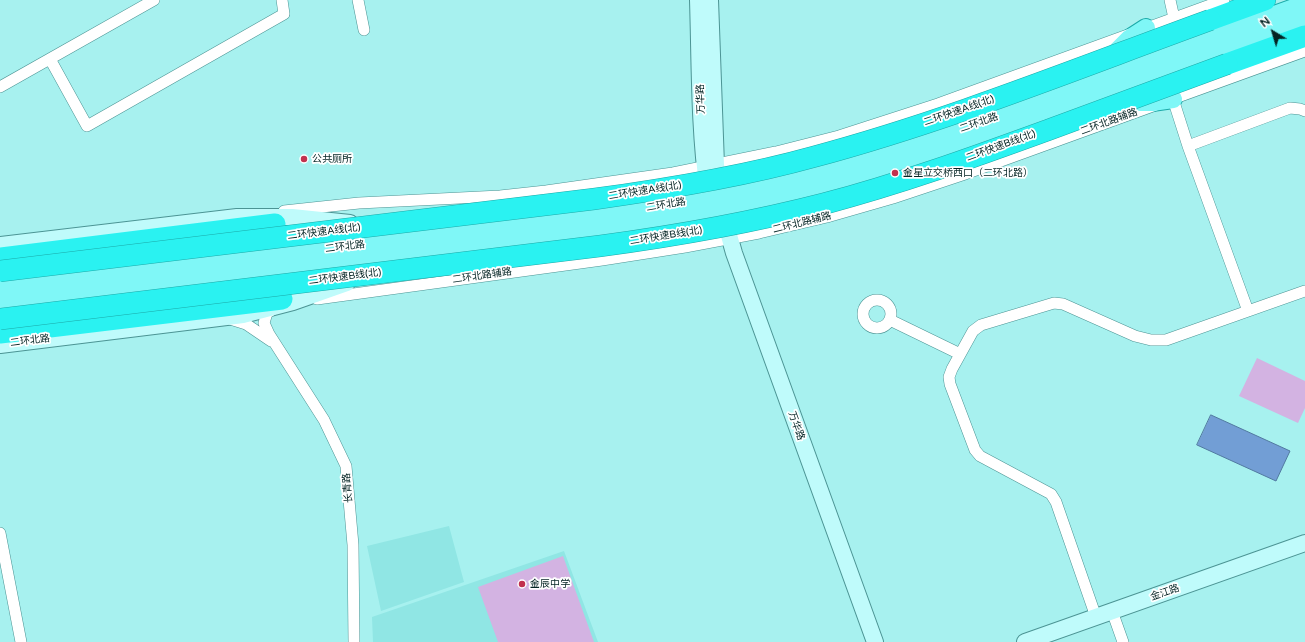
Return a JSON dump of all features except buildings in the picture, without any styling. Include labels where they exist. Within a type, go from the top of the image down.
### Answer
[{"type":"highway","name":"二环快速A线(北)","points":[[0,272],[500,235],[594,199],[675,187],[811,158],[1267,16]]},
{"type":"highway","name":"二环快速B线(北)","points":[[0,319],[500,235],[607,245],[705,230],[783,214],[856,195],[923,174],[1305,36]]},
{"type":"highway","points":[[0,258],[289,222],[369,216],[500,235]]},
{"type":"highway","points":[[0,333],[310,295],[392,281],[500,235]]},
{"type":"main road","points":[[1267,16],[1286,0]]},
{"type":"main road","name":"二环北路","points":[[0,289],[500,235],[640,223],[717,201],[819,187],[884,168],[959,143],[1267,16],[1305,4]]},
{"type":"main road","points":[[1267,16],[1305,27]]},
{"type":"main road","name":"二环北路","points":[[1267,16],[1305,18]]},
{"type":"main road","points":[[1067,98],[1079,84],[1091,76],[1124,44],[1146,28]]},
{"type":"main road","points":[[1067,98],[1146,102],[1173,99]]},
{"type":"main road","name":"二环北路","points":[[0,302],[386,248]]},
{"type":"street","points":[[0,87],[154,0]]},
{"type":"street","points":[[50,59],[87,126],[284,14],[282,0]]},
{"type":"street","points":[[358,0],[364,30]]},
{"type":"street","name":"万华路","points":[[698,0],[710,166],[717,201],[729,239],[875,642]]},
{"type":"street","name":"万华路","points":[[710,0],[710,166]]},
{"type":"street","points":[[1170,0],[1174,18]]},
{"type":"street","points":[[0,246],[347,204],[530,193],[634,179],[710,166],[795,147],[878,124],[974,91],[1224,0]]},
{"type":"street","name":"二环北路辅路","points":[[276,307],[368,292],[638,255],[793,226],[893,198],[999,162],[1305,51]]},
{"type":"street","points":[[1173,99],[1188,146],[1248,311]]},
{"type":"street","points":[[1188,146],[1290,108],[1305,111]]},
{"type":"street","points":[[217,220],[274,217],[416,230],[456,231],[500,235]]},
{"type":"street","name":"二环北路","points":[[0,345],[226,318],[276,307],[417,259],[457,249],[500,235]]},
{"type":"street","points":[[1096,617],[1056,502],[1051,494],[980,456],[975,450],[950,384],[949,377],[973,331],[981,325],[1054,303],[1063,304],[1136,336],[1151,340],[1166,340],[1305,291]]},
{"type":"street","points":[[276,307],[267,313],[264,323],[280,352]]},
{"type":"street","points":[[226,318],[246,324],[269,338],[280,352]]},
{"type":"street","points":[[890,320],[960,354]]},
{"type":"street","name":"长青路","points":[[280,352],[324,420],[346,466],[353,545],[354,642]]},
{"type":"street","points":[[0,533],[20,642]]},
{"type":"street","name":"金江路","points":[[1025,642],[1305,544]]},
{"type":"street","points":[[1112,611],[1123,642]]},
{"type":"shaded area","points":[[1257,358],[1305,381],[1305,408],[1298,423],[1239,396]]},
{"type":"shaded area","points":[[1211,415],[1290,451],[1276,481],[1197,445]]},
{"type":"shaded area","points":[[449,526],[464,582],[381,611],[367,546]]},
{"type":"shaded area","name":"金辰中学","points":[[564,551],[598,642],[373,642],[372,617]]},
{"type":"shaded area","points":[[563,556],[594,642],[498,642],[478,587]]},
{"type":"place","name":"公共厕所","points":[[304,159]]},
{"type":"place","name":"金星立交桥西口（二环北路）","points":[[895,173]]},
{"type":"place","name":"金辰中学","points":[[522,584]]}]
